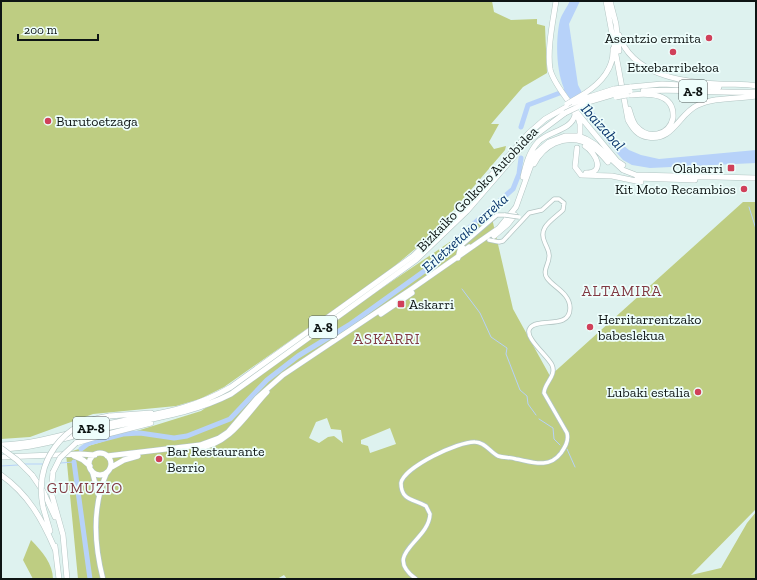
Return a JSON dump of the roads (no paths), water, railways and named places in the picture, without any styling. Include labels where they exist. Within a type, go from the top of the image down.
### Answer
[{"type":"highway","points":[[516,207],[529,155],[541,139],[571,123],[575,115],[565,95],[559,88],[552,75],[549,64],[556,1]]},
{"type":"highway","points":[[606,1],[628,120],[632,128],[645,137],[663,137],[670,132],[688,111],[696,105],[707,102],[756,96]]},
{"type":"highway","points":[[610,1],[623,44],[630,55],[640,64],[654,71],[705,83],[756,86]]},
{"type":"highway","points":[[616,24],[627,99],[635,124],[641,130],[652,135],[661,133],[669,127],[674,114],[671,105],[665,98],[656,94],[630,91]]},
{"type":"highway","points":[[586,98],[610,67],[613,57],[613,38]]},
{"type":"highway","name":"Bizkaiko Golkoko Autobidea","points":[[630,91],[662,84],[735,88],[756,86]]},
{"type":"highway","name":"Bizkaiko Golkoko Autobidea","points":[[1,445],[41,441],[105,425],[181,409],[210,398],[239,382],[403,264],[454,217],[526,136],[540,123],[560,109],[586,98],[630,91],[664,89],[727,93],[756,92]]},
{"type":"highway","name":"Bizkaiko Golkoko Autobidea","points":[[1,449],[40,445],[113,427],[168,417],[203,407],[242,386],[416,260],[467,211],[523,146],[542,129],[586,98],[597,99],[615,93]]},
{"type":"highway","points":[[569,105],[579,118],[580,134],[584,120]]},
{"type":"highway","points":[[569,105],[584,120],[617,161],[631,170],[642,172],[684,173],[706,177]]},
{"type":"highway","points":[[107,456],[200,445],[219,438],[228,432],[257,398],[283,375],[492,236],[509,218],[516,207],[535,154],[546,143],[565,136],[579,136],[596,145],[614,164],[631,174],[642,176],[756,179]]},
{"type":"highway","points":[[68,455],[79,457],[91,468],[101,474],[133,457],[203,448],[227,436],[243,421],[268,391],[284,378],[394,306],[508,224],[516,213],[526,193],[535,163],[542,152],[551,145],[566,140],[578,140],[594,148],[613,166],[630,176],[641,179],[756,179]]},
{"type":"highway","points":[[551,145],[571,142],[583,145],[596,157],[598,164],[594,171],[584,173],[578,170],[575,160]]},
{"type":"highway","points":[[577,148],[575,160],[576,170],[585,176],[612,176],[645,182],[674,180]]},
{"type":"highway","points":[[458,258],[461,246],[464,250],[486,235],[492,236]]},
{"type":"highway","points":[[67,574],[63,543],[52,498],[51,486],[53,472],[60,458],[76,443],[183,415],[203,407]]},
{"type":"highway","points":[[59,576],[55,549],[43,507],[41,490],[42,475],[55,446],[77,426],[94,419],[109,416],[181,409]]},
{"type":"highway","points":[[1,449],[17,460],[32,475],[43,491],[51,508],[63,543]]},
{"type":"highway","points":[[1,457],[95,455],[101,453],[107,456],[111,461],[108,470]]},
{"type":"highway","points":[[91,468],[91,459],[95,455]]},
{"type":"highway","points":[[2,475],[20,491],[34,508],[55,549]]},
{"type":"main road","points":[[91,468],[99,497]]},
{"type":"main road","points":[[103,579],[95,543],[99,497],[108,470]]},
{"type":"street","points":[[416,579],[406,568],[404,556],[407,549],[420,538],[426,529],[430,514],[426,506],[411,501],[403,494],[401,482],[406,473],[438,454],[469,442],[481,443],[499,456],[533,463],[546,463],[554,460],[566,444],[567,433],[544,393],[545,387],[552,374],[552,367],[530,338],[528,333],[530,328],[535,325],[555,322],[563,319],[570,311],[570,305],[564,294],[546,276],[545,271],[549,255],[542,235],[545,226],[563,210],[564,203],[562,200],[555,198],[542,210],[530,212],[506,240],[497,242]]},
{"type":"street","points":[[461,246],[498,215],[524,218]]},
{"type":"street","points":[[492,236],[497,242]]},
{"type":"street","points":[[492,236],[497,242]]},
{"type":"water","name":"Ibaizabal","points":[[570,1],[580,1],[569,24],[578,85],[589,106],[614,138],[629,150],[641,155],[659,159],[756,150],[756,163],[650,168],[632,165],[623,160],[568,96],[561,79],[557,49],[558,29],[560,20]]},
{"type":"waterway","name":"Erletxetako erreka","points":[[521,127],[528,105],[565,91]]},
{"type":"waterway","name":"Erletxetako erreka","points":[[81,449],[89,443],[123,434],[140,433],[174,438],[187,436],[230,419],[267,380],[298,356],[349,325],[441,259],[462,234],[513,189],[519,174],[521,158]]},
{"type":"waterway","points":[[749,207],[756,229]]},
{"type":"waterway","points":[[462,289],[480,313],[491,337],[507,348],[506,354],[520,390],[527,396],[528,404],[536,415]]},
{"type":"waterway","points":[[539,419],[553,428],[554,439],[560,445]]},
{"type":"waterway","points":[[567,449],[575,467]]},
{"type":"waterway","points":[[60,463],[74,462]]},
{"type":"waterway","points":[[74,462],[90,579]]},
{"type":"waterway","points":[[24,464],[44,464]]},
{"type":"waterway","points":[[1,466],[18,465]]},
{"type":"place","name":"Asentzio ermita","points":[[709,38]]},
{"type":"place","name":"Etxebarribekoa","points":[[673,52]]},
{"type":"place","name":"Burutoetzaga","points":[[48,121]]},
{"type":"place","name":"Olabarri","points":[[731,168]]},
{"type":"place","name":"Kit Moto Recambios","points":[[744,189]]},
{"type":"place","name":"Askarri","points":[[401,304]]},
{"type":"place","name":"Herritarrentzako babeslekua","points":[[590,327]]},
{"type":"place","name":"Lubaki estalia","points":[[698,392]]},
{"type":"place","name":"Bar Restaurante Berrio","points":[[159,459]]},
{"type":"district","name":"ALTAMIRA","points":[[622,291]]},
{"type":"district","name":"ASKARRI","points":[[387,339]]},
{"type":"district","name":"GUMUZIO","points":[[85,488]]}]
